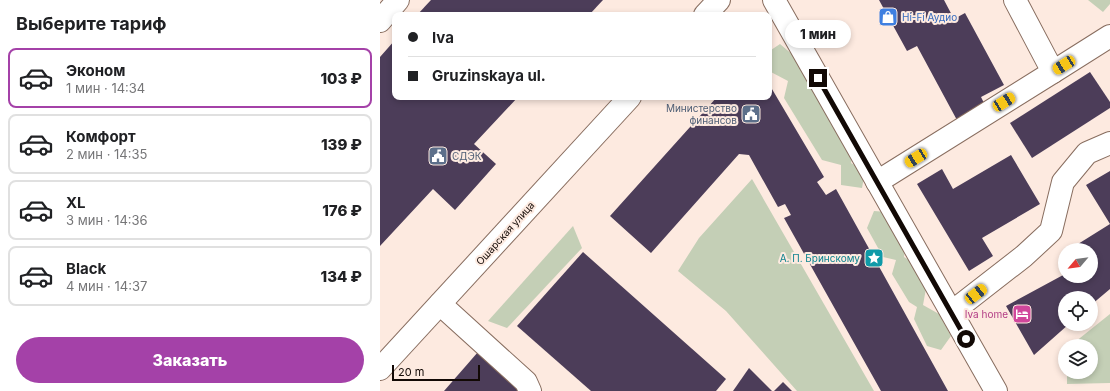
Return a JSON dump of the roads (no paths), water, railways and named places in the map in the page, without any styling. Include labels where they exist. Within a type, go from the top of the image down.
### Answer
[{"type":"street","points":[[380,21],[398,0]]},
{"type":"street","points":[[708,12],[719,0]]},
{"type":"street","points":[[774,0],[996,391]]},
{"type":"street","points":[[1015,0],[1053,72]]},
{"type":"street","points":[[877,182],[1110,36]]},
{"type":"street","name":"Ошарская улица","points":[[380,369],[627,100]]},
{"type":"street","points":[[952,312],[1024,256],[1051,231],[1064,182],[1087,153],[1110,142]]},
{"type":"street","points":[[440,304],[526,382],[530,391]]},
{"type":"place","name":"Hi-Fi Аудио","points":[[888,17]]},
{"type":"place","name":"Министерство финансов","points":[[751,114]]},
{"type":"place","name":"СДЭК","points":[[438,156]]},
{"type":"place","name":"А. П. Бринскому","points":[[874,258]]},
{"type":"place","name":"Iva home","points":[[1022,314]]}]
